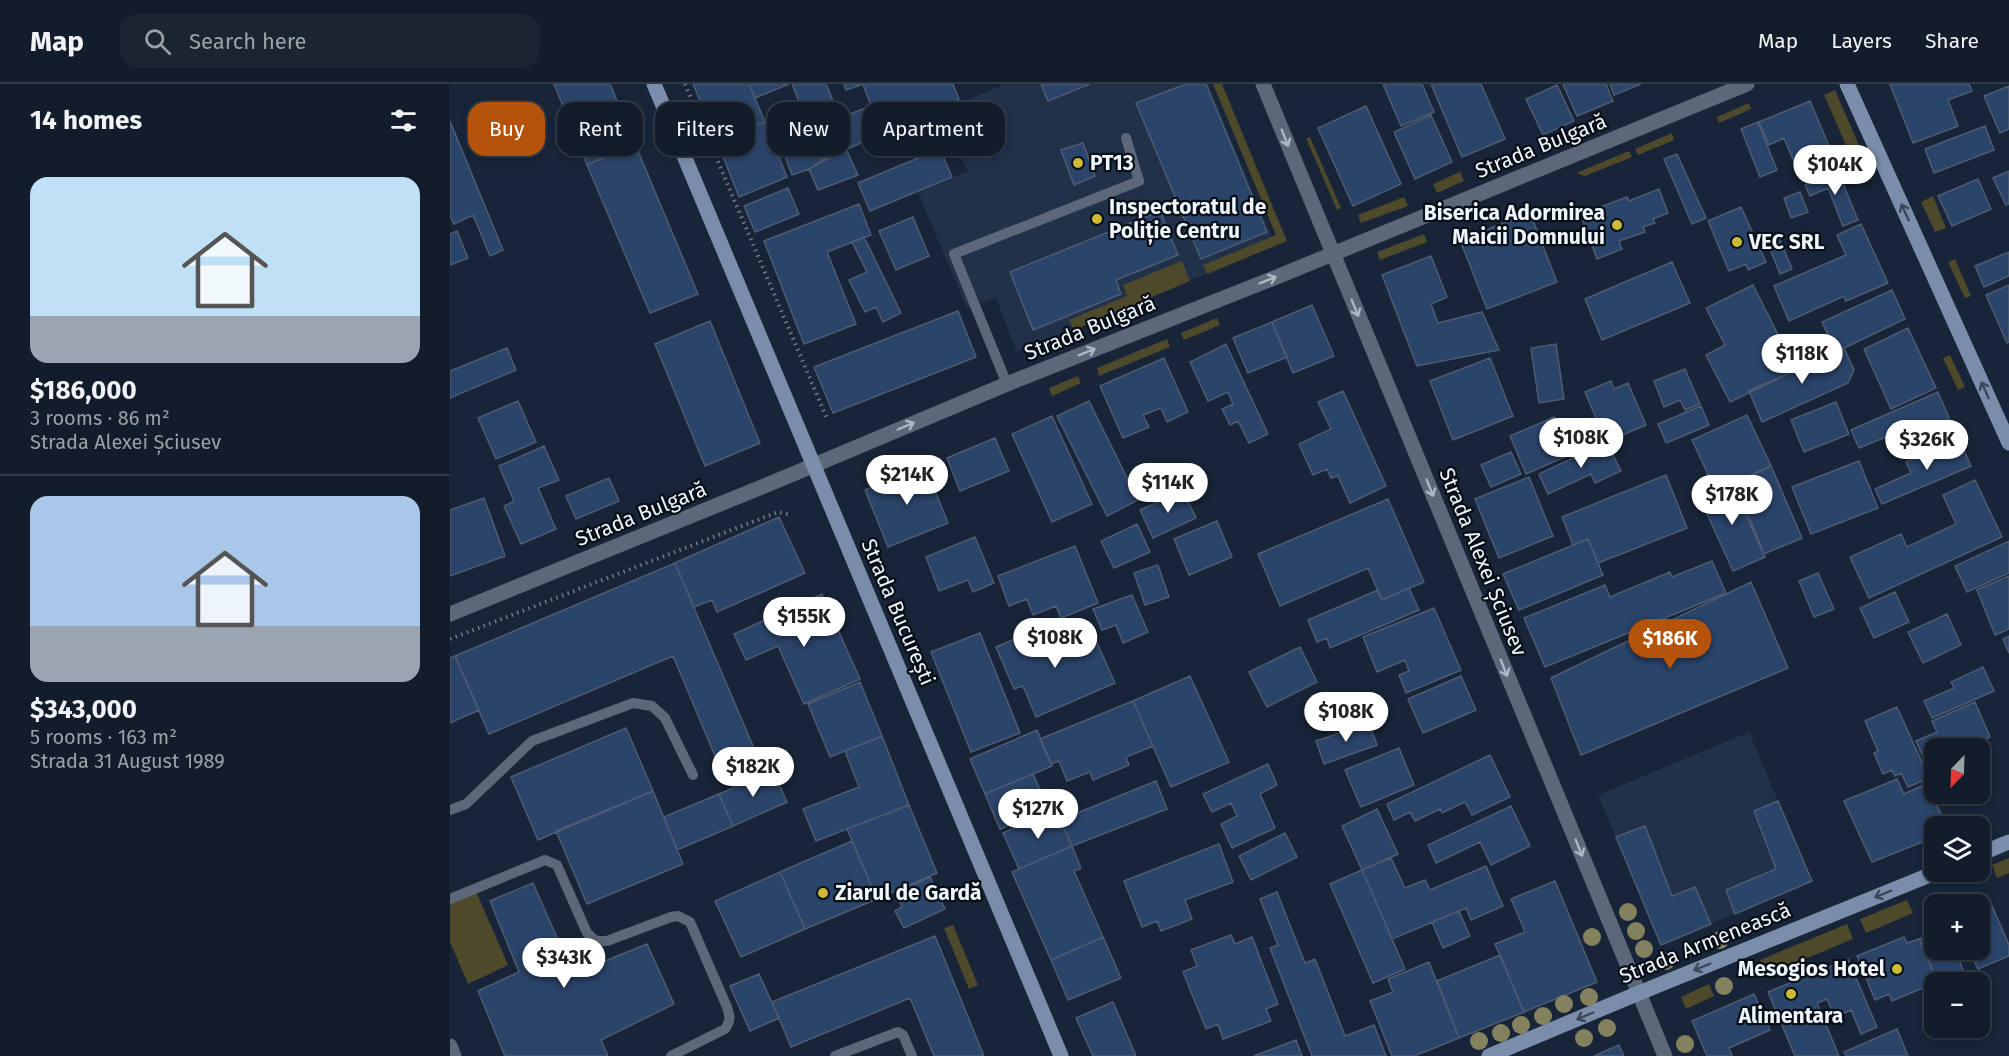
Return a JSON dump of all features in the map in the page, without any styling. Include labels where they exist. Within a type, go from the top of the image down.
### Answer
[{"type":"main road","name":"Strada București","points":[[654,84],[1061,1056]]},
{"type":"main road","points":[[1847,84],[2009,443]]},
{"type":"main road","points":[[1990,850],[2009,842]]},
{"type":"main road","name":"Strada Armenească","points":[[1489,1056],[1924,877]]},
{"type":"street","name":"Strada Alexei Șciusev","points":[[1263,84],[1665,1056]]},
{"type":"street","name":"Strada Bulgară","points":[[450,614],[1007,384],[1333,254],[1748,84]]},
{"type":"street","points":[[450,1046],[454,1056]]},
{"type":"lane","points":[[1007,384],[954,254],[1139,181],[1126,138]]},
{"type":"lane","points":[[450,810],[466,804],[532,741],[633,703],[652,706],[665,718],[693,774]]},
{"type":"lane","points":[[450,899],[545,860],[557,864],[587,933],[596,941],[607,941],[671,917],[678,916],[690,922],[728,1007],[729,1023],[725,1029],[671,1056]]},
{"type":"lane","points":[[835,1056],[892,1032],[903,1035],[912,1056]]},
{"type":"path","points":[[685,84],[828,421]]},
{"type":"path","points":[[450,639],[778,512],[791,515]]},
{"type":"shaded area","name":"Inspectoratul de Poliție Centru","points":[[1005,84],[1208,84],[1275,245],[1017,352],[996,298],[967,308],[918,193],[968,171],[959,156],[1005,156],[1005,102],[962,102]]},
{"type":"shaded area","points":[[1213,84],[1222,84],[1287,241],[1207,274],[1203,265],[1276,235]]},
{"type":"shaded area","points":[[1835,90],[1867,164],[1856,168],[1824,95]]},
{"type":"shaded area","points":[[1749,103],[1751,109],[1719,123],[1717,117]]},
{"type":"shaded area","points":[[1672,133],[1674,140],[1638,155],[1635,149]]},
{"type":"shaded area","points":[[1310,137],[1341,208],[1337,210],[1306,138]]},
{"type":"shaded area","points":[[1629,151],[1632,157],[1585,176],[1576,173]]},
{"type":"shaded area","points":[[1460,172],[1464,181],[1437,193],[1433,184]]},
{"type":"shaded area","points":[[1933,196],[1946,228],[1935,232],[1921,202]]},
{"type":"shaded area","points":[[1404,197],[1408,206],[1361,223],[1358,215]]},
{"type":"shaded area","points":[[1424,234],[1427,242],[1380,260],[1377,252]]},
{"type":"shaded area","points":[[1955,259],[1971,296],[1965,298],[1948,262]]},
{"type":"shaded area","points":[[1182,261],[1190,281],[1074,330],[1069,320],[1127,296],[1123,285]]},
{"type":"shaded area","points":[[1217,318],[1220,325],[1184,340],[1181,333]]},
{"type":"shaded area","points":[[1167,339],[1170,347],[1099,376],[1097,368]]},
{"type":"shaded area","points":[[1950,355],[1965,387],[1958,390],[1943,358]]},
{"type":"shaded area","points":[[1078,376],[1081,383],[1052,396],[1049,388]]},
{"type":"shaded area","points":[[1749,732],[1812,881],[1661,945],[1598,795]]},
{"type":"shaded area","points":[[2009,858],[2009,873],[1997,878],[1992,865]]},
{"type":"shaded area","points":[[475,889],[508,965],[468,984],[450,942],[450,899]]},
{"type":"shaded area","points":[[1907,900],[1913,913],[1866,933],[1860,919]]},
{"type":"shaded area","points":[[1847,924],[1853,939],[1766,975],[1760,960]]},
{"type":"shaded area","points":[[953,925],[978,985],[969,989],[944,928]]},
{"type":"shaded area","points":[[1709,984],[1714,996],[1686,1009],[1681,997]]},
{"type":"building","points":[[554,84],[610,84],[618,102],[561,102]]},
{"type":"building","points":[[693,84],[749,84],[765,122],[755,126],[755,102],[701,102]]},
{"type":"building","points":[[749,84],[789,84],[755,98]]},
{"type":"building","points":[[792,84],[826,84],[833,102],[799,102]]},
{"type":"building","points":[[844,84],[863,84],[846,90]]},
{"type":"building","points":[[863,84],[953,84],[959,99],[952,102],[870,102]]},
{"type":"building","points":[[1041,84],[1090,84],[1048,101]]},
{"type":"building","points":[[1186,84],[1206,84],[1267,232],[1201,259],[1136,103]]},
{"type":"building","points":[[1383,84],[1422,84],[1434,112],[1401,126]]},
{"type":"building","points":[[1431,84],[1481,84],[1505,139],[1462,157]]},
{"type":"building","points":[[1563,84],[1606,84],[1613,101],[1577,116]]},
{"type":"building","points":[[1610,84],[1641,84],[1614,95]]},
{"type":"building","points":[[1890,84],[1969,84],[1972,91],[1948,100],[1958,126],[1913,143]]},
{"type":"building","points":[[1557,85],[1574,121],[1543,135],[1526,99]]},
{"type":"building","points":[[2009,86],[2009,129],[2000,133],[1984,96]]},
{"type":"building","points":[[1810,101],[1837,165],[1802,181],[1784,138],[1769,145],[1759,122]]},
{"type":"building","points":[[1366,106],[1401,184],[1353,206],[1318,128]]},
{"type":"building","points":[[862,109],[862,143],[850,148],[850,114]]},
{"type":"building","points":[[1431,115],[1452,162],[1415,179],[1394,132]]},
{"type":"building","points":[[450,121],[503,250],[490,256],[473,215],[454,224],[450,216]]},
{"type":"building","points":[[765,122],[767,156],[779,156],[787,177],[739,197],[723,156],[755,156],[755,126]]},
{"type":"building","points":[[1758,122],[1777,170],[1760,177],[1741,129]]},
{"type":"building","points":[[1985,126],[1994,150],[1934,173],[1925,149]]},
{"type":"building","name":"PT13","points":[[1083,143],[1095,176],[1074,185],[1061,150]]},
{"type":"building","points":[[1677,154],[1706,218],[1692,224],[1664,159]]},
{"type":"building","points":[[583,156],[608,156],[587,165]]},
{"type":"building","points":[[608,156],[640,156],[698,294],[650,313],[587,165]]},
{"type":"building","points":[[785,156],[822,156],[823,160],[809,169],[792,175]]},
{"type":"building","points":[[833,156],[849,156],[858,175],[818,190],[809,169]]},
{"type":"building","points":[[923,156],[943,156],[952,177],[870,211],[858,183]]},
{"type":"building","points":[[1838,171],[1858,220],[1843,226],[1828,188],[1810,196],[1805,185]]},
{"type":"building","points":[[2009,171],[2009,204],[2006,205],[1993,178]]},
{"type":"building","points":[[1978,179],[1991,209],[1952,226],[1938,196]]},
{"type":"building","points":[[788,188],[799,214],[755,232],[744,206]]},
{"type":"building","name":"Biserica Adormirea Maicii Domnului","points":[[1659,189],[1668,213],[1653,219],[1655,223],[1643,227],[1645,232],[1619,241],[1622,249],[1597,259],[1583,221],[1589,219],[1587,212],[1627,197],[1629,201]]},
{"type":"building","points":[[1800,192],[1808,212],[1791,218],[1784,198]]},
{"type":"building","points":[[859,204],[871,235],[827,252],[856,324],[804,344],[764,241]]},
{"type":"building","name":"VEC SRL","points":[[1741,207],[1766,262],[1748,270],[1746,264],[1729,271],[1708,221]]},
{"type":"building","points":[[1160,211],[1178,255],[1116,280],[1121,294],[1033,330],[1010,272]]},
{"type":"building","points":[[1530,213],[1557,282],[1487,309],[1460,240]]},
{"type":"building","points":[[913,217],[929,256],[896,270],[879,231]]},
{"type":"building","points":[[1861,224],[1888,283],[1846,301],[1844,296],[1789,321],[1774,286],[1846,255],[1837,235]]},
{"type":"building","points":[[457,231],[468,258],[450,265],[450,234]]},
{"type":"building","points":[[1778,235],[1792,269],[1780,274],[1766,239]]},
{"type":"building","points":[[864,237],[901,313],[883,322],[876,307],[865,312],[849,280],[867,272],[852,242]]},
{"type":"building","points":[[2009,252],[2009,276],[1984,287],[1975,266]]},
{"type":"building","points":[[1431,256],[1447,297],[1431,304],[1438,323],[1482,312],[1499,350],[1417,366],[1382,275]]},
{"type":"building","points":[[1672,262],[1690,303],[1602,340],[1585,299]]},
{"type":"building","points":[[1753,285],[1796,370],[1730,402],[1706,355],[1725,345],[1706,308]]},
{"type":"building","points":[[2009,285],[2009,342],[2007,343],[1986,295]]},
{"type":"building","points":[[1892,290],[1905,319],[1836,352],[1822,322]]},
{"type":"building","points":[[1312,305],[1334,356],[1293,373],[1272,322]]},
{"type":"building","points":[[958,311],[976,357],[833,413],[814,367]]},
{"type":"building","points":[[710,321],[760,443],[705,466],[655,344]]},
{"type":"building","points":[[1272,322],[1287,357],[1248,373],[1233,338]]},
{"type":"building","points":[[1908,328],[1936,388],[1891,409],[1864,349]]},
{"type":"building","points":[[1226,344],[1268,434],[1249,443],[1238,421],[1230,425],[1222,409],[1233,404],[1228,392],[1208,401],[1190,362]]},
{"type":"building","points":[[1556,344],[1564,399],[1539,403],[1531,348]]},
{"type":"building","points":[[507,348],[516,370],[450,398],[450,371]]},
{"type":"building","points":[[1844,348],[1854,370],[1848,383],[1762,422],[1749,391]]},
{"type":"building","points":[[1164,358],[1188,412],[1167,422],[1161,408],[1143,415],[1149,427],[1123,438],[1100,386]]},
{"type":"building","points":[[1490,358],[1513,416],[1453,440],[1430,381]]},
{"type":"building","points":[[1685,369],[1700,404],[1685,410],[1680,400],[1664,407],[1654,381]]},
{"type":"building","points":[[1611,381],[1614,389],[1628,383],[1646,425],[1606,442],[1585,392]]},
{"type":"building","points":[[1343,391],[1386,486],[1350,503],[1338,476],[1331,478],[1327,469],[1313,475],[1299,444],[1331,429],[1318,402]]},
{"type":"building","points":[[1938,392],[1952,425],[1897,449],[1891,435],[1859,448],[1851,430]]},
{"type":"building","points":[[518,401],[536,442],[496,459],[478,418]]},
{"type":"building","points":[[1089,401],[1138,500],[1107,516],[1057,416]]},
{"type":"building","points":[[1836,402],[1849,434],[1804,452],[1791,420]]},
{"type":"building","points":[[1701,406],[1709,425],[1666,443],[1658,424]]},
{"type":"building","points":[[1747,415],[1771,466],[1731,484],[1730,480],[1714,487],[1692,440]]},
{"type":"building","points":[[1052,416],[1092,504],[1052,522],[1012,434]]},
{"type":"building","points":[[1554,417],[1562,434],[1580,426],[1589,446],[1526,474],[1510,436]]},
{"type":"building","points":[[995,438],[1009,471],[960,491],[947,458]]},
{"type":"building","points":[[1959,439],[1971,466],[1882,504],[1875,489],[1911,473],[1906,462]]},
{"type":"building","points":[[1600,445],[1604,453],[1610,449],[1621,471],[1595,483],[1591,474],[1548,494],[1539,474]]},
{"type":"building","points":[[544,446],[559,480],[538,488],[556,529],[521,544],[504,506],[514,501],[499,466]]},
{"type":"building","points":[[1511,452],[1521,474],[1491,487],[1481,465]]},
{"type":"building","points":[[1859,461],[1878,508],[1811,534],[1792,487]]},
{"type":"building","points":[[925,466],[948,523],[888,547],[865,490]]},
{"type":"building","points":[[1771,466],[1802,538],[1764,554],[1735,483]]},
{"type":"building","points":[[1666,475],[1687,528],[1598,563],[1588,539],[1573,545],[1562,517]]},
{"type":"building","points":[[1529,477],[1553,536],[1499,558],[1475,499]]},
{"type":"building","points":[[609,478],[619,501],[576,519],[566,496]]},
{"type":"building","points":[[1730,480],[1765,557],[1733,571],[1698,494]]},
{"type":"building","points":[[1975,480],[2002,537],[1869,598],[1850,557],[1901,534],[1907,547],[1956,524],[1943,495]]},
{"type":"building","points":[[1183,491],[1196,518],[1153,538],[1140,510]]},
{"type":"building","points":[[484,498],[505,556],[450,576],[450,510]]},
{"type":"building","points":[[1388,499],[1424,582],[1382,600],[1368,568],[1280,606],[1258,554]]},
{"type":"building","points":[[779,517],[805,573],[717,612],[712,600],[694,607],[675,563]]},
{"type":"building","points":[[1217,521],[1232,557],[1189,575],[1174,539]]},
{"type":"building","points":[[1137,524],[1150,552],[1114,568],[1101,541]]},
{"type":"building","points":[[975,537],[994,583],[973,592],[968,580],[939,591],[926,557]]},
{"type":"building","points":[[1588,539],[1603,575],[1519,610],[1503,574]]},
{"type":"building","points":[[2009,541],[2009,573],[1967,592],[1955,566]]},
{"type":"building","points":[[1075,546],[1098,603],[1061,618],[1056,606],[1033,615],[1027,599],[1009,606],[998,576]]},
{"type":"building","points":[[1712,561],[1726,593],[1545,667],[1524,618],[1605,585],[1610,597],[1670,572],[1672,577]]},
{"type":"building","points":[[675,563],[762,767],[726,782],[673,656],[489,734],[455,656]]},
{"type":"building","points":[[1158,565],[1169,597],[1145,605],[1134,573]]},
{"type":"building","points":[[1818,573],[1834,609],[1814,617],[1799,581]]},
{"type":"building","points":[[2009,576],[2009,629],[1995,635],[1977,590]]},
{"type":"building","points":[[1751,582],[1788,668],[1581,755],[1551,678]]},
{"type":"building","points":[[1409,588],[1419,610],[1330,648],[1327,638],[1317,642],[1308,620],[1378,590],[1382,600]]},
{"type":"building","points":[[1895,592],[1909,622],[1874,638],[1860,608]]},
{"type":"building","points":[[822,594],[860,679],[804,704],[778,646],[746,660],[734,634]]},
{"type":"building","points":[[1132,595],[1148,632],[1123,643],[1116,625],[1102,630],[1093,609]]},
{"type":"building","points":[[1434,608],[1461,670],[1406,693],[1399,675],[1409,671],[1405,660],[1377,672],[1363,637]]},
{"type":"building","points":[[1947,614],[1961,645],[1923,663],[1908,632]]},
{"type":"building","points":[[1068,626],[1075,642],[1093,634],[1115,683],[1036,717],[1023,686],[1014,689],[996,647],[1024,635],[1028,643]]},
{"type":"building","points":[[980,633],[1020,733],[971,752],[931,652]]},
{"type":"building","points":[[2009,636],[2009,653],[2003,639]]},
{"type":"building","points":[[1300,647],[1317,682],[1267,707],[1249,672]]},
{"type":"building","points":[[455,656],[479,710],[450,723],[450,658]]},
{"type":"building","points":[[1983,667],[1994,691],[1932,718],[1924,701],[1954,688],[1951,682]]},
{"type":"building","points":[[1190,676],[1229,762],[1171,787],[1133,701]]},
{"type":"building","points":[[1461,676],[1476,710],[1423,733],[1408,699]]},
{"type":"building","points":[[860,682],[882,736],[830,757],[808,704]]},
{"type":"building","points":[[1133,701],[1153,746],[1126,757],[1129,765],[1093,780],[1090,772],[1067,781],[1059,761],[1051,764],[1040,739]]},
{"type":"building","points":[[1975,702],[1990,737],[1924,738],[1924,759],[1916,741],[1937,732],[1932,721]]},
{"type":"building","points":[[1897,707],[1924,767],[1924,780],[1908,787],[1901,773],[1895,776],[1892,770],[1883,774],[1874,753],[1878,751],[1865,721]]},
{"type":"building","points":[[1369,723],[1377,745],[1324,764],[1316,741]]},
{"type":"building","points":[[626,728],[653,791],[538,840],[511,777]]},
{"type":"building","points":[[1037,730],[1052,766],[985,794],[970,759]]},
{"type":"building","points":[[882,736],[909,805],[816,841],[803,809],[859,787],[845,751]]},
{"type":"building","points":[[1399,748],[1414,785],[1361,807],[1345,770]]},
{"type":"building","points":[[1490,755],[1510,797],[1472,815],[1465,802],[1442,813],[1440,809],[1415,821],[1410,812],[1394,820],[1387,804]]},
{"type":"building","points":[[1268,764],[1277,785],[1260,794],[1275,828],[1232,848],[1221,824],[1237,816],[1231,803],[1212,812],[1203,794]]},
{"type":"building","points":[[773,771],[787,802],[733,826],[719,794]]},
{"type":"building","points":[[1033,774],[1048,808],[1000,829],[985,794]]},
{"type":"building","points":[[1897,779],[1904,794],[1924,785],[1924,804],[1936,804],[1942,816],[1924,816],[1924,841],[1872,862],[1844,801]]},
{"type":"building","points":[[1156,781],[1167,809],[1072,846],[1060,820]]},
{"type":"building","points":[[653,791],[683,864],[587,904],[556,831]]},
{"type":"building","points":[[719,794],[733,826],[677,850],[664,817]]},
{"type":"building","points":[[1778,801],[1812,881],[1735,914],[1726,890],[1776,869],[1754,811]]},
{"type":"building","points":[[909,805],[937,873],[877,899],[847,829]]},
{"type":"building","points":[[1511,806],[1530,846],[1491,865],[1480,842],[1436,863],[1428,845]]},
{"type":"building","points":[[1377,809],[1398,854],[1362,870],[1342,826]]},
{"type":"building","points":[[1056,810],[1072,846],[1019,869],[1003,833]]},
{"type":"building","points":[[1645,826],[1672,896],[1695,887],[1711,924],[1661,945],[1616,837]]},
{"type":"building","points":[[1285,833],[1297,857],[1251,880],[1239,856]]},
{"type":"building","points":[[852,841],[877,899],[805,929],[780,872]]},
{"type":"building","points":[[1219,844],[1233,882],[1185,900],[1192,919],[1161,931],[1157,921],[1142,927],[1124,881]]},
{"type":"building","points":[[1072,846],[1081,868],[1074,871],[1103,937],[1051,960],[1012,872]]},
{"type":"building","points":[[1391,858],[1405,888],[1425,880],[1430,890],[1486,866],[1503,906],[1471,920],[1466,908],[1392,939],[1362,870]]},
{"type":"building","points":[[1362,870],[1405,969],[1373,983],[1330,884]]},
{"type":"building","points":[[780,872],[805,929],[741,957],[715,901]]},
{"type":"building","points":[[930,877],[945,909],[904,928],[895,911],[902,907],[896,893]]},
{"type":"building","points":[[1555,881],[1597,982],[1524,1012],[1495,944],[1525,932],[1511,899]]},
{"type":"building","points":[[533,883],[573,974],[647,944],[674,1004],[601,1040],[608,1056],[505,1056],[478,991],[519,972],[490,901]]},
{"type":"building","points":[[1277,892],[1305,963],[1315,959],[1345,1036],[1374,1025],[1386,1056],[1312,1056],[1270,948],[1278,945],[1260,899]]},
{"type":"building","points":[[1990,901],[2009,945],[2009,956],[1978,969],[1974,960],[1990,960]]},
{"type":"building","points":[[1459,911],[1470,936],[1443,948],[1432,922]]},
{"type":"building","points":[[1231,935],[1235,944],[1252,937],[1278,1004],[1266,1009],[1271,1021],[1223,1039],[1218,1024],[1206,1029],[1183,972],[1197,966],[1191,950]]},
{"type":"building","points":[[935,936],[984,1056],[934,1056],[910,998],[791,1047],[772,1002]]},
{"type":"building","points":[[1103,937],[1121,978],[1068,1000],[1051,960]]},
{"type":"building","name":"Mesogios Hotel","points":[[1904,937],[1907,943],[1919,939],[1924,951],[1924,960],[1928,960],[1933,972],[1924,972],[1924,987],[1892,1001],[1889,994],[1875,1000],[1857,956]]},
{"type":"building","points":[[1924,937],[1924,950],[1919,939]]},
{"type":"building","points":[[1500,955],[1524,1012],[1459,1038],[1437,981]]},
{"type":"building","points":[[1848,959],[1877,1027],[1861,1034],[1851,1010],[1835,1017],[1827,999],[1817,1003],[1839,1056],[1795,1056],[1768,992]]},
{"type":"building","points":[[1928,960],[1959,960],[1964,972],[1934,972]]},
{"type":"building","points":[[1429,962],[1459,1038],[1414,1056],[1392,1056],[1370,1001],[1393,992],[1388,979]]},
{"type":"building","points":[[759,974],[779,1018],[750,1031],[730,986]]},
{"type":"building","points":[[1754,994],[1770,1030],[1729,1048],[1732,1056],[1707,1056],[1692,1021]]},
{"type":"building","points":[[1113,1002],[1136,1056],[1093,1056],[1076,1018]]},
{"type":"building","points":[[1897,1029],[1908,1056],[1846,1056],[1844,1052]]},
{"type":"building","points":[[1296,1040],[1302,1056],[1254,1056]]},
{"type":"building","points":[[1619,1045],[1624,1056],[1594,1056]]},
{"type":"place","name":"PT13","points":[[1078,163]]},
{"type":"place","name":"Inspectoratul de Poliție Centru","points":[[1097,219]]},
{"type":"place","name":"Biserica Adormirea Maicii Domnului","points":[[1617,225]]},
{"type":"place","name":"VEC SRL","points":[[1737,242]]},
{"type":"place","name":"Ziarul de Gardă","points":[[823,893]]},
{"type":"place","name":"Mesogios Hotel","points":[[1897,969]]},
{"type":"place","name":"Alimentara","points":[[1791,994]]}]
